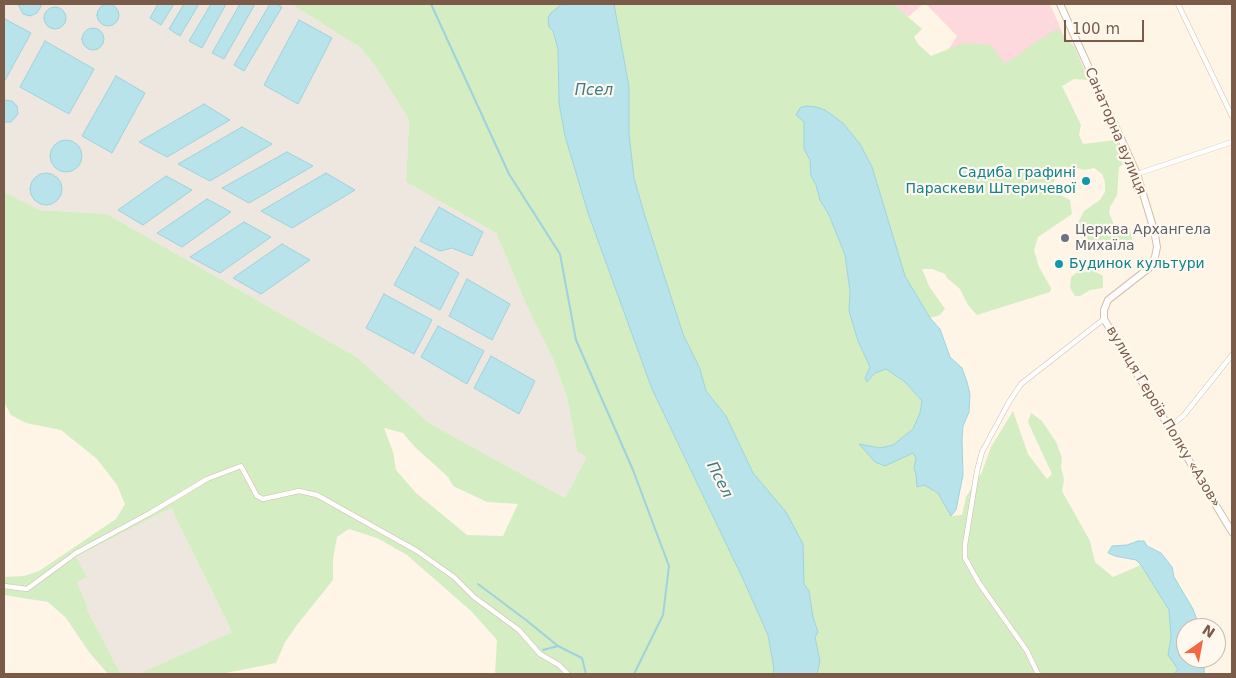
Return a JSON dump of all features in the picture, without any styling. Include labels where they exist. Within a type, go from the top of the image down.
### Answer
[{"type":"main road","name":"Санаторна вулиця","points":[[1060,4],[1137,174],[1154,230],[1157,252],[1153,263],[1144,274],[1108,300]]},
{"type":"main road","name":"вулиця Героїв Полку «Азов»","points":[[1108,300],[1104,310],[1104,319],[1232,532]]},
{"type":"street","points":[[1178,4],[1232,116]]},
{"type":"street","points":[[1137,174],[1232,142]]},
{"type":"street","points":[[1038,674],[1027,651],[979,582],[965,558],[965,546],[977,471],[982,452],[1021,384],[1104,319]]},
{"type":"street","points":[[1169,428],[1184,414],[1232,355]]},
{"type":"street","points":[[4,586],[27,589],[76,553],[150,513],[207,478],[241,466],[257,496],[263,499],[299,491],[317,495],[417,551],[454,577],[474,597],[519,630],[540,654],[559,665],[568,674]]},
{"type":"shaded area","points":[[4,4],[291,4],[361,48],[376,67],[409,120],[406,182],[496,233],[526,304],[553,359],[567,397],[577,451],[586,458],[565,498],[429,423],[358,358],[107,214],[38,210],[4,192]]},
{"type":"shaded area","points":[[893,4],[923,4],[908,17]]},
{"type":"shaded area","points":[[926,4],[1050,4],[1078,69],[933,64],[951,46],[957,36]]},
{"type":"shaded area","points":[[171,508],[232,632],[138,674],[121,674],[87,610],[88,608],[77,582],[87,577],[76,557]]},
{"type":"green space","points":[[291,4],[562,4],[551,13],[549,27],[553,31],[558,49],[559,103],[565,136],[588,213],[652,389],[768,635],[774,669],[773,674],[495,674],[497,640],[471,611],[407,555],[377,538],[349,529],[337,537],[333,559],[333,580],[285,642],[276,663],[221,674],[138,674],[232,632],[171,508],[76,557],[87,577],[77,582],[88,608],[87,610],[121,674],[108,674],[89,652],[66,618],[48,602],[4,595],[4,577],[24,576],[39,571],[116,519],[125,504],[117,485],[97,459],[61,430],[26,423],[11,415],[4,402],[4,192],[39,210],[107,214],[358,358],[429,423],[565,498],[586,458],[577,451],[567,397],[553,359],[526,304],[496,233],[406,182],[409,120],[376,67],[361,48]],"holes":[[[384,428],[403,433],[415,447],[448,477],[453,486],[487,502],[518,504],[503,536],[467,535],[416,493],[396,470],[393,452]]]},
{"type":"green space","points":[[614,4],[893,4],[922,29],[914,37],[918,44],[931,56],[964,43],[992,45],[1004,63],[1057,29],[1074,46],[1089,80],[1074,79],[1062,86],[1081,125],[1079,135],[1083,144],[1116,140],[1124,153],[1127,162],[1119,167],[1117,195],[1110,207],[1109,213],[1115,227],[1129,226],[1133,243],[1124,248],[1086,250],[1078,233],[1078,223],[1084,211],[1100,200],[1105,192],[1105,182],[1102,174],[1094,168],[1062,170],[1049,189],[1070,200],[1072,214],[1038,237],[1034,250],[1039,267],[1051,288],[1050,292],[977,315],[968,305],[960,289],[945,274],[932,269],[922,269],[929,286],[945,309],[940,315],[930,318],[905,276],[872,167],[860,144],[843,123],[825,110],[804,122],[804,149],[810,160],[811,176],[816,185],[820,200],[829,215],[845,255],[850,291],[849,311],[858,341],[870,367],[865,378],[867,382],[875,373],[886,369],[905,382],[922,401],[920,413],[913,429],[893,445],[880,448],[859,445],[913,453],[916,458],[914,468],[917,487],[924,485],[938,493],[951,516],[962,515],[966,497],[982,472],[991,447],[1013,411],[1028,454],[1047,479],[1052,474],[1028,422],[1031,413],[1042,421],[1056,442],[1062,458],[1061,467],[1064,480],[1062,491],[1090,541],[1095,562],[1113,577],[1141,565],[1169,610],[1171,637],[1169,655],[1178,669],[1174,674],[817,674],[820,661],[815,637],[818,631],[813,617],[809,591],[804,584],[804,564],[786,512],[753,473],[726,416],[706,391],[700,369],[683,334],[644,213],[634,178],[629,134],[629,87]]},
{"type":"green space","points":[[1092,270],[1103,276],[1103,288],[1090,290],[1080,296],[1075,296],[1070,288],[1071,277],[1076,273]]},
{"type":"water","points":[[18,4],[41,4],[41,6],[37,13],[30,16],[23,14]]},
{"type":"water","points":[[104,4],[112,4],[119,11],[119,19],[112,26],[104,26],[97,19],[97,11]]},
{"type":"water","points":[[158,4],[174,4],[161,25],[150,18]]},
{"type":"water","points":[[184,4],[199,4],[180,36],[169,29]]},
{"type":"water","points":[[211,4],[226,4],[202,48],[189,41]]},
{"type":"water","points":[[240,4],[255,4],[224,59],[212,53]]},
{"type":"water","points":[[270,4],[277,4],[282,7],[244,71],[234,65]]},
{"type":"water","name":"Псел","points":[[562,4],[614,4],[629,87],[629,134],[634,178],[644,213],[683,334],[700,369],[706,391],[726,416],[753,473],[786,512],[803,544],[804,584],[809,591],[813,617],[818,632],[815,637],[820,661],[817,674],[773,674],[774,669],[768,635],[652,389],[588,213],[565,136],[559,103],[558,49],[553,31],[549,27],[548,18]]},
{"type":"water","points":[[55,7],[63,10],[66,18],[63,26],[55,29],[47,26],[44,18],[47,10]]},
{"type":"water","points":[[5,19],[31,33],[4,82],[4,22]]},
{"type":"water","points":[[299,20],[332,38],[298,104],[264,85]]},
{"type":"water","points":[[93,28],[101,31],[104,39],[101,47],[93,50],[85,47],[82,39],[85,31]]},
{"type":"water","points":[[45,41],[94,69],[69,114],[20,87]]},
{"type":"water","points":[[116,76],[145,93],[112,153],[82,136]]},
{"type":"water","points":[[4,100],[12,101],[17,106],[18,114],[11,122],[4,122]]},
{"type":"water","points":[[204,104],[230,120],[167,157],[139,142]]},
{"type":"water","points":[[806,106],[825,110],[843,123],[860,144],[872,167],[905,276],[930,318],[940,329],[950,357],[962,368],[967,382],[970,394],[969,412],[963,426],[963,475],[956,510],[951,516],[938,493],[924,485],[917,487],[914,468],[916,458],[913,453],[885,466],[875,462],[859,444],[880,448],[893,445],[913,429],[920,413],[922,401],[905,382],[886,369],[875,373],[867,382],[865,378],[870,367],[858,341],[849,311],[850,291],[845,255],[811,176],[810,160],[804,149],[804,122],[796,115],[800,108]]},
{"type":"water","points":[[242,127],[272,144],[210,181],[178,164]]},
{"type":"water","points":[[66,140],[77,145],[82,156],[77,167],[66,172],[55,167],[50,156],[55,145]]},
{"type":"water","points":[[287,152],[313,166],[249,203],[222,188]]},
{"type":"water","points":[[46,173],[57,178],[62,189],[57,200],[46,205],[35,200],[30,189],[35,178]]},
{"type":"water","points":[[326,173],[355,190],[292,228],[261,211]]},
{"type":"water","points":[[166,176],[192,190],[143,225],[118,210]]},
{"type":"water","points":[[207,199],[231,212],[182,247],[157,233]]},
{"type":"water","points":[[439,207],[483,232],[472,256],[452,248],[440,251],[420,241]]},
{"type":"water","points":[[244,222],[271,237],[220,273],[190,257]]},
{"type":"water","points":[[282,244],[310,260],[261,294],[233,278]]},
{"type":"water","points":[[415,247],[459,273],[440,310],[394,285]]},
{"type":"water","points":[[467,279],[510,304],[492,340],[449,316]]},
{"type":"water","points":[[384,294],[432,320],[414,354],[366,328]]},
{"type":"water","points":[[438,326],[484,351],[467,384],[421,357]]},
{"type":"water","points":[[491,356],[535,381],[519,414],[474,388]]},
{"type":"water","points":[[1144,541],[1147,546],[1161,553],[1172,567],[1174,577],[1193,609],[1196,618],[1176,618],[1176,666],[1168,655],[1171,637],[1169,610],[1136,560],[1108,553],[1112,546]]},
{"type":"water","points":[[1204,668],[1204,674],[1174,674],[1178,669]]},
{"type":"waterway","points":[[431,4],[509,174],[560,254],[576,340],[633,470],[669,566],[663,615],[634,674]]},
{"type":"waterway","points":[[478,584],[558,646],[582,658],[586,674]]},
{"type":"waterway","points":[[543,650],[558,646]]},
{"type":"place","name":"Садиба графині Параскеви Штеричевої","points":[[1086,181]]},
{"type":"place","name":"Церква Архангела Михаїла","points":[[1065,238]]},
{"type":"place","name":"Будинок культури","points":[[1059,264]]}]
